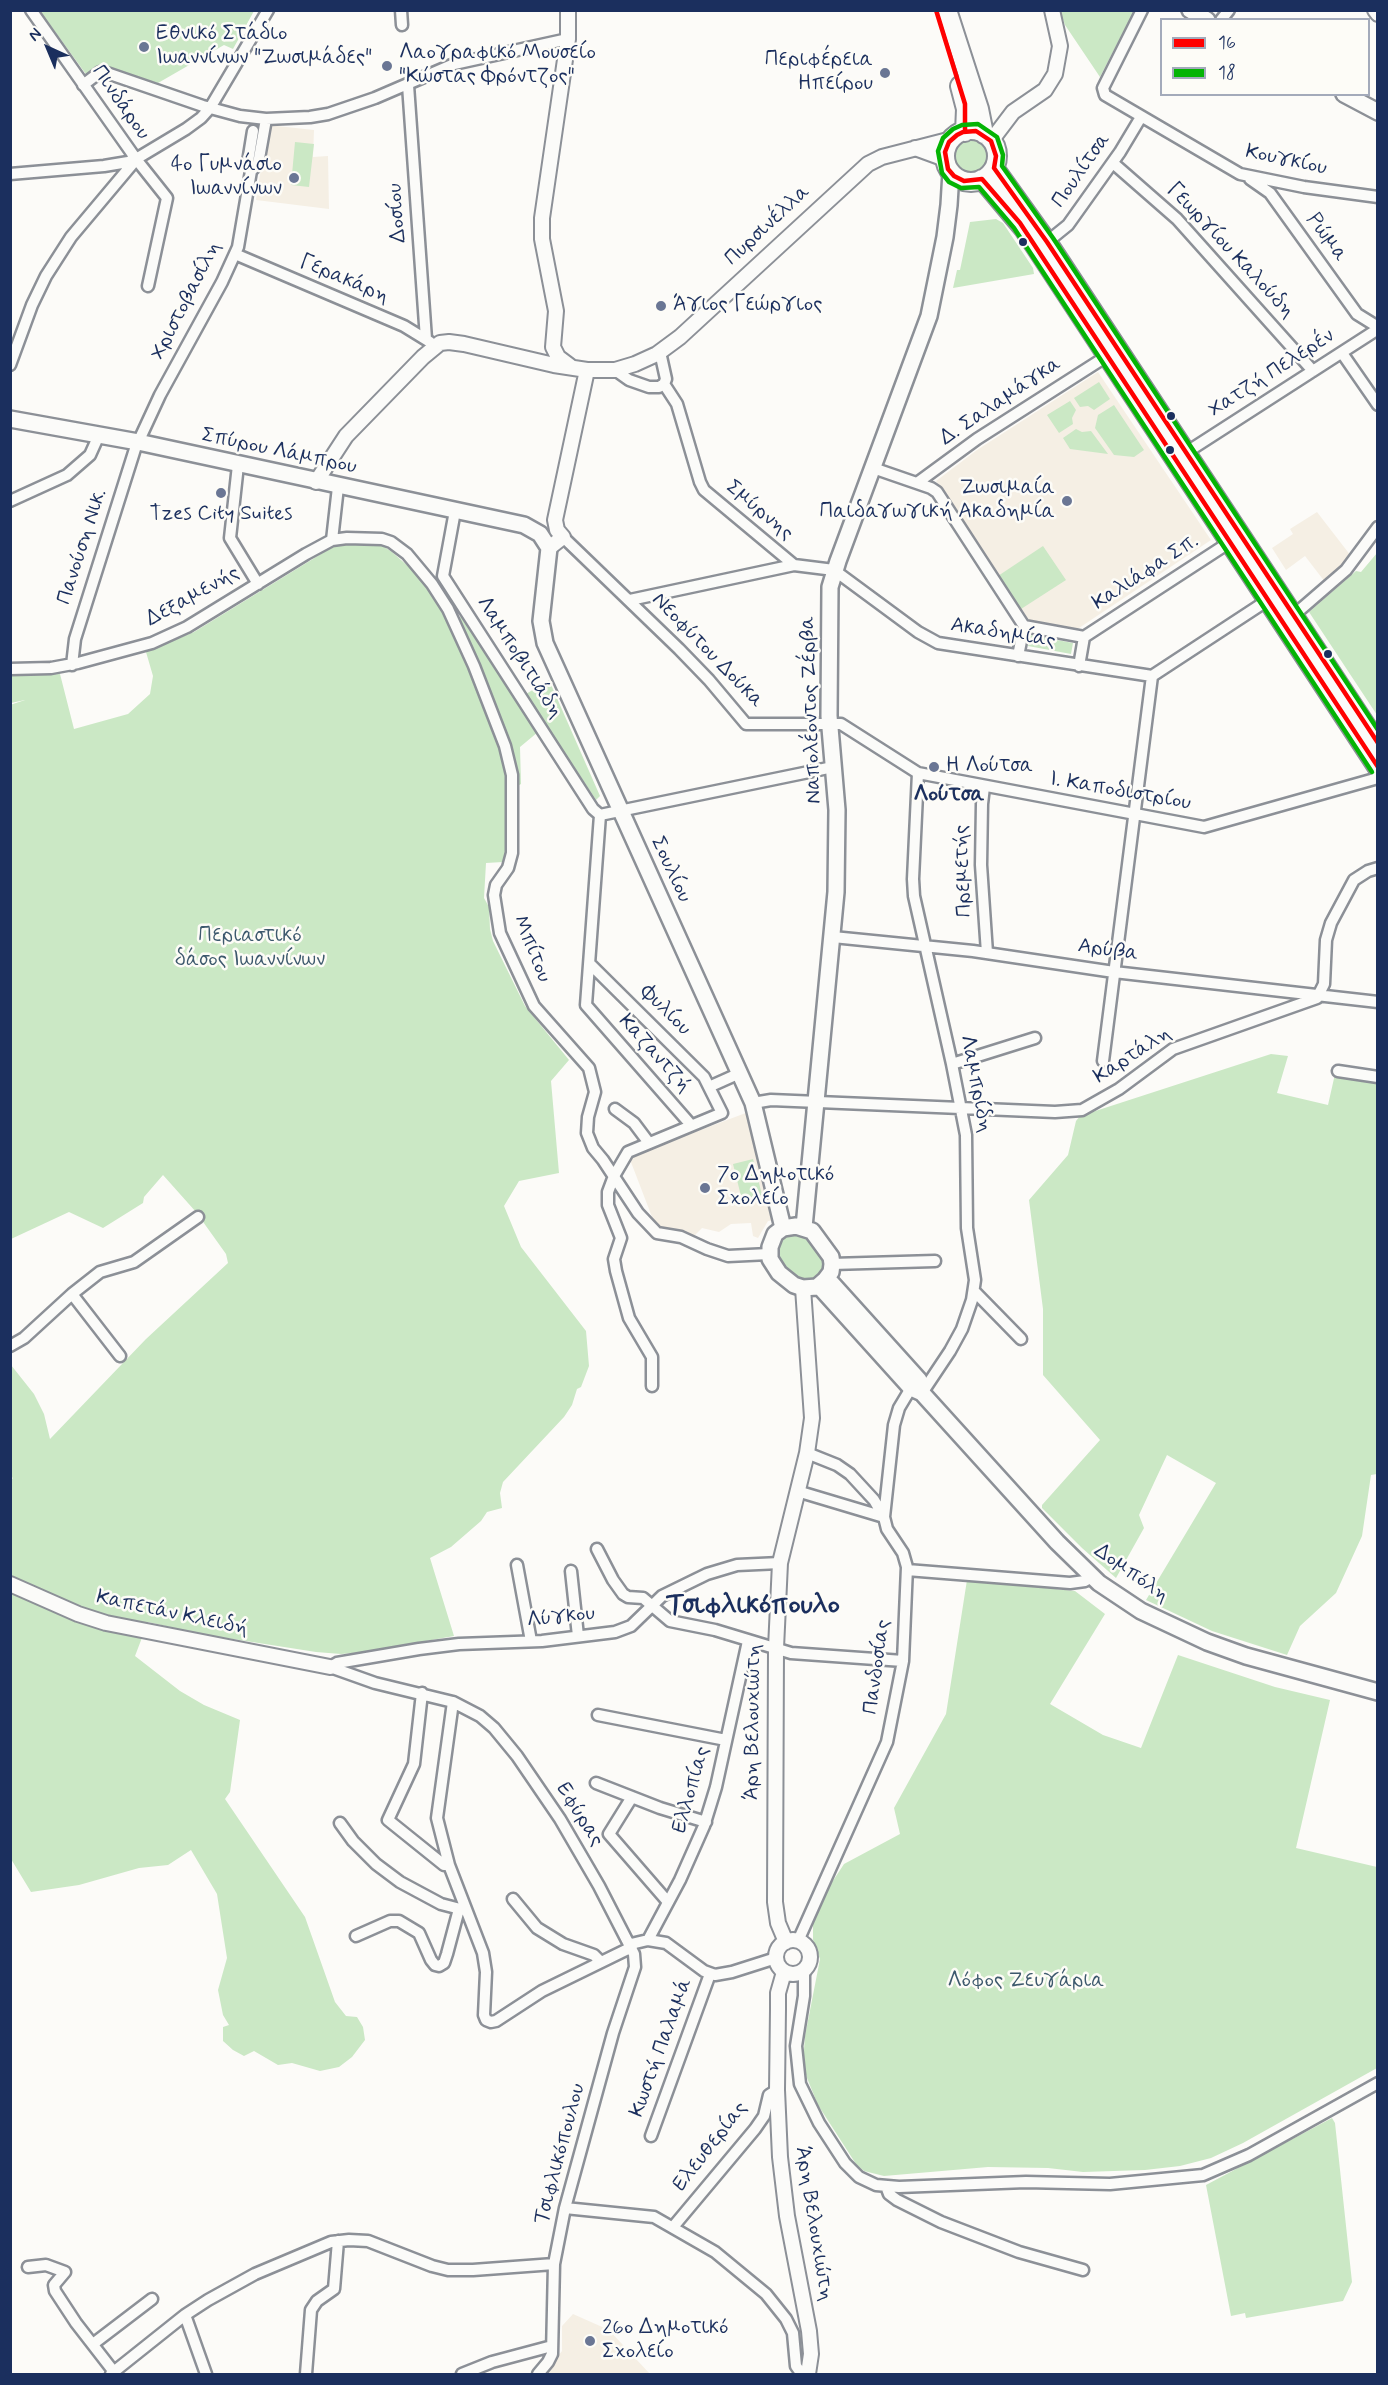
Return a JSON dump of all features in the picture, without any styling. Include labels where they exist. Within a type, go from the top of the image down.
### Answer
[{"type":"main road","points":[[936,10],[965,104],[958,136],[946,149],[948,166],[964,181],[975,182],[988,173],[996,156],[987,137],[947,10]]},
{"type":"main road","points":[[1190,10],[1204,18]]},
{"type":"main road","points":[[1348,96],[1377,112]]},
{"type":"main road","points":[[958,136],[976,131],[987,137]]},
{"type":"main road","name":"Ναπολέοντος Ζέρβα","points":[[804,1227],[836,892],[837,810],[829,724],[829,595],[834,570],[932,304],[949,206],[948,166]]},
{"type":"main road","points":[[988,173],[1377,768]]},
{"type":"main road","points":[[988,173],[1047,242],[1377,744]]},
{"type":"main road","name":"Σπύρου Λάμπρου","points":[[10,419],[138,442],[338,487],[524,525],[537,531]]},
{"type":"main road","points":[[537,531],[549,548]]},
{"type":"main road","name":"Σουλίου","points":[[549,548],[541,621],[543,638],[753,1103],[783,1228]]},
{"type":"main road","points":[[804,1227],[820,1240],[829,1253],[826,1276],[803,1288],[783,1277],[773,1264],[770,1254],[773,1239],[783,1228],[804,1227]]},
{"type":"main road","name":"Δομπόλη","points":[[826,1276],[919,1380],[916,1390],[1092,1577],[1141,1611],[1207,1642],[1255,1659],[1377,1692]]},
{"type":"street","name":"Πινδάρου","points":[[31,10],[136,159],[167,198],[148,286]]},
{"type":"street","points":[[10,365],[13,346],[37,293],[60,254],[136,159],[196,123],[210,108],[268,10]]},
{"type":"street","points":[[401,10],[402,25]]},
{"type":"street","points":[[549,548],[563,537],[555,524],[581,370],[558,357],[553,347],[555,306],[542,239],[542,218],[568,39],[568,10]]},
{"type":"street","points":[[987,137],[1013,112],[1046,90],[1055,74],[1060,49],[1052,10]]},
{"type":"street","name":"Κουγκίου","points":[[1142,10],[1103,88],[1105,95],[1240,174],[1304,187],[1377,197]]},
{"type":"street","points":[[1375,10],[1377,14]]},
{"type":"street","points":[[83,85],[100,72],[104,72],[210,108],[266,119],[303,118],[328,114],[408,85],[454,64],[568,39]]},
{"type":"street","name":"Δοσίου","points":[[408,85],[431,343]]},
{"type":"street","points":[[210,108],[223,117],[244,124],[253,130],[266,119]]},
{"type":"street","name":"Πουλίτσα","points":[[1047,242],[1068,225],[1113,163],[1141,117]]},
{"type":"street","name":"Χριστοβασίλη","points":[[251,171],[258,164],[266,119]]},
{"type":"street","name":"Χριστοβασίλη","points":[[138,442],[160,395],[235,254],[242,231],[251,171],[248,162],[253,130]]},
{"type":"street","name":"Πυρσινέλλα","points":[[431,343],[452,342],[581,370],[615,370],[635,364],[660,352],[680,337],[863,168],[878,159],[958,136]]},
{"type":"street","points":[[915,148],[948,166]]},
{"type":"street","points":[[10,174],[104,166],[136,159]]},
{"type":"street","name":"Γεωργίου Καλούδη","points":[[1113,163],[1177,219],[1313,371]]},
{"type":"street","name":"Ρώμα","points":[[1240,174],[1268,191],[1352,308],[1361,318],[1377,328]]},
{"type":"street","name":"Γερακάρη","points":[[235,254],[404,326],[431,343]]},
{"type":"street","name":"Χατζή Πελερέν","points":[[1187,452],[1342,353],[1377,328]]},
{"type":"street","points":[[316,482],[357,423],[431,343]]},
{"type":"street","points":[[615,370],[625,378],[656,388],[664,384],[665,369],[660,352]]},
{"type":"street","points":[[1342,353],[1377,405]]},
{"type":"street","name":"Δ. Σαλαμάγκα","points":[[917,483],[977,439],[1107,356]]},
{"type":"street","name":"Σμύρνης","points":[[664,384],[677,404],[704,490],[794,565]]},
{"type":"street","points":[[10,501],[58,480],[72,471],[93,450],[99,435]]},
{"type":"street","name":"Πανούση Νικ.","points":[[72,665],[75,639],[138,442]]},
{"type":"street","points":[[332,540],[338,487],[335,465],[341,443]]},
{"type":"street","points":[[238,465],[230,537],[232,544],[258,584]]},
{"type":"street","points":[[873,468],[931,488],[940,496],[1024,626],[1018,656]]},
{"type":"street","points":[[537,531],[552,517],[560,491]]},
{"type":"street","name":"Λαμποβιτιάδη","points":[[455,511],[442,576],[593,809],[600,815]]},
{"type":"street","points":[[1294,615],[1346,570],[1377,528]]},
{"type":"street","name":"Νεοφύτου Δούκα","points":[[563,537],[630,600],[709,680],[746,724],[829,724]]},
{"type":"street","name":"Μπίτου","points":[[332,540],[376,538],[395,545],[411,559],[432,584],[458,630],[501,734],[512,775],[512,853],[508,868],[496,885],[494,895],[500,933],[534,1006],[588,1066],[595,1092],[587,1124],[588,1138],[593,1149],[643,1220],[657,1233],[681,1237],[707,1250],[728,1256],[770,1254]]},
{"type":"street","name":"Δεξαμενής","points":[[10,669],[72,665],[164,638],[203,618],[332,540]]},
{"type":"street","name":"Καλιάφα Σπ.","points":[[1024,626],[1084,637],[1230,542]]},
{"type":"street","name":"Νεοφύτου Δούκα","points":[[630,600],[794,565],[834,570]]},
{"type":"street","name":"Ακαδημίας","points":[[834,570],[934,641],[1152,676]]},
{"type":"street","points":[[1103,1061],[1152,676],[1268,600]]},
{"type":"street","name":"Καλιάφα Σπ.","points":[[1079,666],[1084,637]]},
{"type":"street","name":"Ι. Καποδιστρίου","points":[[829,724],[838,723],[847,726],[918,773],[1204,827],[1377,778]]},
{"type":"street","points":[[590,964],[600,815],[833,767]]},
{"type":"street","name":"Λαμπρίδη","points":[[916,1390],[954,1344],[965,1321],[974,1291],[968,1228],[967,1148],[952,1064],[913,886],[918,773]]},
{"type":"street","name":"Πρεμετής","points":[[984,787],[981,865],[987,953]]},
{"type":"street","points":[[1319,995],[1324,984],[1326,940],[1331,923],[1354,880],[1377,868]]},
{"type":"street","name":"Αρύβα","points":[[833,937],[987,953],[1114,972],[1377,1002]]},
{"type":"street","name":"Καζαντζή","points":[[590,964],[587,1008],[691,1125]]},
{"type":"street","name":"Φυλίου","points":[[590,964],[711,1086]]},
{"type":"street","name":"Καρτάλη","points":[[753,1103],[767,1100],[816,1104],[1055,1112],[1082,1110],[1119,1089],[1173,1049],[1300,1005],[1319,995]]},
{"type":"street","points":[[952,1064],[1035,1038]]},
{"type":"street","points":[[1338,1071],[1377,1077]]},
{"type":"street","points":[[652,1386],[652,1358],[629,1318],[614,1260],[621,1238],[607,1201],[614,1176],[628,1152],[722,1113],[711,1086],[740,1073]]},
{"type":"street","points":[[615,1109],[634,1123],[649,1143]]},
{"type":"street","points":[[10,1346],[28,1335],[72,1294],[103,1270],[135,1262],[198,1217]]},
{"type":"street","points":[[826,1276],[935,1262]]},
{"type":"street","name":"Άρη Βελουχιώτη","points":[[792,1942],[778,1923],[775,1902],[776,1648],[780,1563],[807,1454],[812,1410],[803,1288]]},
{"type":"street","points":[[974,1291],[1021,1339]]},
{"type":"street","points":[[72,1294],[120,1356]]},
{"type":"street","points":[[797,1491],[884,1517],[894,1425],[903,1399],[916,1390]]},
{"type":"street","name":"Πανδοσίας","points":[[792,1942],[887,1742],[903,1661],[907,1570],[905,1558],[887,1529],[884,1517],[867,1492],[850,1474],[837,1465],[807,1454]]},
{"type":"street","points":[[597,1549],[609,1574],[623,1594],[630,1598],[643,1598],[670,1621],[715,1630],[796,1653],[903,1661]]},
{"type":"street","name":"Λύγκου","points":[[330,1667],[337,1663],[419,1649],[459,1644],[531,1641],[624,1629],[636,1622],[651,1605],[668,1592],[718,1569],[747,1564],[780,1563]]},
{"type":"street","points":[[517,1565],[531,1641]]},
{"type":"street","points":[[571,1570],[578,1636]]},
{"type":"street","points":[[907,1570],[1070,1583],[1092,1577]]},
{"type":"street","name":"Καπετάν Κλειδή","points":[[10,1584],[98,1621],[330,1667]]},
{"type":"street","name":"Ελλοπίας","points":[[648,1940],[690,1860],[706,1822],[748,1641]]},
{"type":"street","name":"Εφύρας","points":[[330,1667],[375,1683],[453,1702],[487,1721],[517,1756],[572,1838],[631,1945]]},
{"type":"street","points":[[422,1693],[414,1764],[388,1820],[444,1865],[449,1865]]},
{"type":"street","points":[[453,1702],[437,1818],[463,1910],[483,1953],[486,1981],[484,2015],[489,2022],[631,1945],[648,1940],[672,1946],[710,1974],[726,1974],[776,1958]]},
{"type":"street","points":[[598,1715],[726,1740]]},
{"type":"street","points":[[596,1783],[706,1822]]},
{"type":"street","points":[[632,1797],[609,1834],[668,1902]]},
{"type":"street","points":[[340,1823],[353,1841],[376,1864],[400,1882],[441,1904],[463,1910]]},
{"type":"street","points":[[513,1899],[537,1928],[563,1944],[594,1955],[600,1961]]},
{"type":"street","points":[[356,1936],[390,1921],[399,1921],[416,1930],[430,1960],[440,1966],[444,1963],[463,1910]]},
{"type":"street","points":[[804,1970],[792,1974],[784,1972],[778,1966],[776,1958],[780,1947],[792,1942],[806,1946],[810,1954],[809,1963],[804,1970],[804,1996],[796,2054],[803,2090],[819,2123],[849,2168],[867,2181],[886,2186],[998,2182],[1110,2184],[1203,2175],[1242,2158],[1377,2083]]},
{"type":"street","name":"Τσιφλικόπουλου","points":[[538,2374],[551,2358],[554,2264],[565,2208],[610,2044],[635,1967],[631,1945]]},
{"type":"street","name":"Άρη Βελουχιώτη","points":[[784,1972],[778,1993],[777,2090],[785,2208],[810,2341],[807,2374]]},
{"type":"street","name":"Κωστή Παλαμά","points":[[651,2136],[710,1974]]},
{"type":"street","name":"Ελευθερίας","points":[[673,2227],[755,2129],[764,2116],[770,2095],[777,2090]]},
{"type":"street","points":[[886,2186],[889,2194],[906,2205],[951,2226],[1019,2252],[1083,2270]]},
{"type":"street","points":[[565,2208],[645,2215],[673,2227],[715,2252],[766,2294],[791,2328],[796,2366],[801,2373],[807,2374]]},
{"type":"street","points":[[28,2267],[46,2265],[65,2272],[54,2285],[54,2289],[113,2373],[185,2314],[255,2274],[322,2245],[338,2241],[368,2241],[448,2270],[554,2264]]},
{"type":"street","points":[[306,2374],[310,2310],[317,2301],[334,2289],[338,2241]]},
{"type":"street","points":[[93,2344],[152,2299]]},
{"type":"street","points":[[185,2314],[206,2374]]},
{"type":"street","points":[[462,2374],[492,2362],[552,2346]]},
{"type":"shaded area","name":"4ο Γυμνάσιο Ιωαννίνων","points":[[268,125],[314,130],[313,157],[328,156],[329,209],[256,200]]},
{"type":"shaded area","name":"Ζωσιμαία Παιδαγωγική Ακαδημία","points":[[1098,372],[1211,540],[1076,630],[1031,623],[936,481],[977,450]]},
{"type":"shaded area","points":[[1317,512],[1351,556],[1325,582],[1305,556],[1286,570],[1272,548],[1293,534],[1290,529]]},
{"type":"shaded area","name":"7ο Δημοτικό Σχολείο","points":[[751,1111],[777,1220],[768,1221],[758,1238],[753,1236],[751,1223],[731,1224],[719,1232],[702,1228],[693,1237],[657,1230],[629,1157]]},
{"type":"shaded area","name":"26ο Δημοτικό Σχολείο","points":[[573,2314],[609,2330],[650,2374],[543,2374],[562,2351],[562,2326]]},
{"type":"green space","name":"Εθνικό Στάδιο Ιωαννίνων \"Ζωσιμάδες\"","points":[[40,11],[254,11],[233,49],[224,45],[158,83],[102,67],[88,77]]},
{"type":"green space","points":[[1060,11],[1134,11],[1100,77],[1065,25]]},
{"type":"green space","points":[[971,140],[983,145],[988,157],[983,169],[971,174],[959,169],[954,157],[959,145]]},
{"type":"green space","points":[[295,142],[314,144],[309,187],[291,185]]},
{"type":"green space","points":[[996,219],[1003,223],[1033,268],[1034,274],[953,288],[957,270],[960,270],[970,222]]},
{"type":"green space","points":[[1099,382],[1110,399],[1094,410],[1088,406],[1080,407],[1074,398]]},
{"type":"green space","points":[[1070,401],[1076,410],[1072,418],[1073,424],[1059,433],[1047,415]]},
{"type":"green space","points":[[1114,405],[1144,450],[1134,457],[1114,455],[1095,428],[1098,415]]},
{"type":"green space","points":[[1076,429],[1082,432],[1091,431],[1108,454],[1070,449],[1063,438]]},
{"type":"green space","name":"Περιαστικό δάσος Ιωαννίνων","points":[[368,542],[380,544],[409,567],[432,593],[450,622],[462,616],[538,732],[520,747],[521,784],[511,790],[510,840],[503,862],[486,863],[484,898],[489,907],[493,941],[525,1006],[569,1060],[551,1081],[559,1173],[519,1181],[504,1206],[521,1247],[586,1331],[589,1366],[581,1387],[577,1389],[572,1405],[564,1417],[503,1482],[500,1493],[502,1508],[487,1512],[481,1521],[451,1547],[430,1558],[454,1636],[365,1652],[341,1654],[201,1634],[148,1622],[135,1656],[180,1691],[204,1705],[240,1720],[230,1792],[225,1799],[305,1917],[335,2002],[346,2016],[357,2017],[363,2027],[365,2040],[352,2057],[339,2067],[320,2071],[292,2063],[278,2065],[254,2051],[244,2056],[223,2041],[223,2027],[229,2025],[223,2015],[218,1990],[227,1958],[217,1894],[191,1850],[168,1865],[139,1868],[79,1885],[31,1892],[11,1859],[10,1481],[13,1478],[10,1476],[11,1365],[34,1394],[44,1414],[50,1439],[146,1339],[228,1263],[226,1254],[196,1212],[163,1175],[144,1197],[143,1203],[103,1228],[69,1212],[11,1239],[10,705],[25,700],[11,703],[11,676],[60,674],[74,729],[128,714],[150,694],[153,676],[146,652],[194,632],[334,546]]},
{"type":"green space","points":[[1043,546],[1066,580],[1021,609],[998,576]]},
{"type":"green space","points":[[1377,553],[1377,715],[1309,612],[1356,571],[1361,572]]},
{"type":"green space","points":[[1030,635],[1073,643],[1071,654],[1028,646]]},
{"type":"green space","points":[[549,680],[600,796],[596,800],[526,694]]},
{"type":"green space","points":[[1271,1054],[1288,1056],[1277,1093],[1328,1105],[1335,1074],[1377,1082],[1377,1474],[1371,1475],[1362,1536],[1336,1593],[1300,1626],[1287,1655],[1212,1631],[1146,1600],[1216,1483],[1167,1455],[1139,1515],[1144,1528],[1116,1578],[1042,1508],[1042,1505],[1100,1440],[1043,1375],[1043,1309],[1029,1200],[1068,1155],[1076,1121],[1080,1116]]},
{"type":"green space","points":[[753,1159],[762,1195],[742,1200],[733,1164]]},
{"type":"green space","points":[[797,1233],[806,1236],[822,1255],[824,1270],[816,1279],[806,1282],[787,1274],[777,1257],[777,1249],[782,1240]]},
{"type":"green space","name":"Λόφος Ζευγάρια","points":[[967,1580],[1075,1591],[1105,1614],[1050,1704],[1103,1735],[1141,1748],[1178,1655],[1275,1687],[1330,1700],[1296,1848],[1377,1867],[1377,2068],[1243,2143],[1211,2158],[1180,2166],[1145,2170],[1083,2172],[1048,2168],[988,2167],[884,2176],[864,2171],[856,2164],[818,2105],[803,2063],[805,2036],[820,1959],[813,1940],[813,1923],[825,1893],[844,1864],[900,1834],[894,1808],[946,1714]]},
{"type":"green space","points":[[1332,2118],[1335,2123],[1352,2282],[1343,2301],[1246,2318],[1245,2313],[1231,2316],[1206,2185]]},
{"type":"transit line","name":"16","points":[[936,10],[965,104],[965,132]]},
{"type":"transit line","name":"18","points":[[1372,772],[1014,228],[979,187],[961,188],[949,182],[942,173],[938,151],[943,138],[953,129],[962,125],[978,124],[997,137],[1003,155],[1002,166],[1053,238],[1378,730]]},
{"type":"transit line","name":"16","points":[[1378,743],[1047,242],[994,168],[996,156],[991,141],[976,131],[957,135],[949,142],[945,152],[948,169],[954,176],[964,181],[982,179],[1020,223],[1378,767]]},
{"type":"place","name":"Εθνικό Στάδιο Ιωαννίνων \"Ζωσιμάδες\"","points":[[144,47]]},
{"type":"place","name":"Λαογραφικό Μουσείο \"Κώστας Φρόντζος\"","points":[[387,66]]},
{"type":"place","name":"Περιφέρεια Ηπείρου","points":[[885,73]]},
{"type":"place","name":"4ο Γυμνάσιο Ιωαννίνων","points":[[294,178]]},
{"type":"place","name":"Άγιος Γεώργιος","points":[[661,306]]},
{"type":"place","name":"Tzes City Suites","points":[[221,493]]},
{"type":"place","name":"Ζωσιμαία Παιδαγωγική Ακαδημία","points":[[1067,501]]},
{"type":"place","name":"Η Λούτσα","points":[[934,767]]},
{"type":"place","name":"7ο Δημοτικό Σχολείο","points":[[705,1188]]},
{"type":"place","name":"26ο Δημοτικό Σχολείο","points":[[590,2341]]},
{"type":"district","name":"Λούτσα","points":[[949,795]]},
{"type":"district","name":"Τσιφλικόπουλο","points":[[753,1607]]}]
